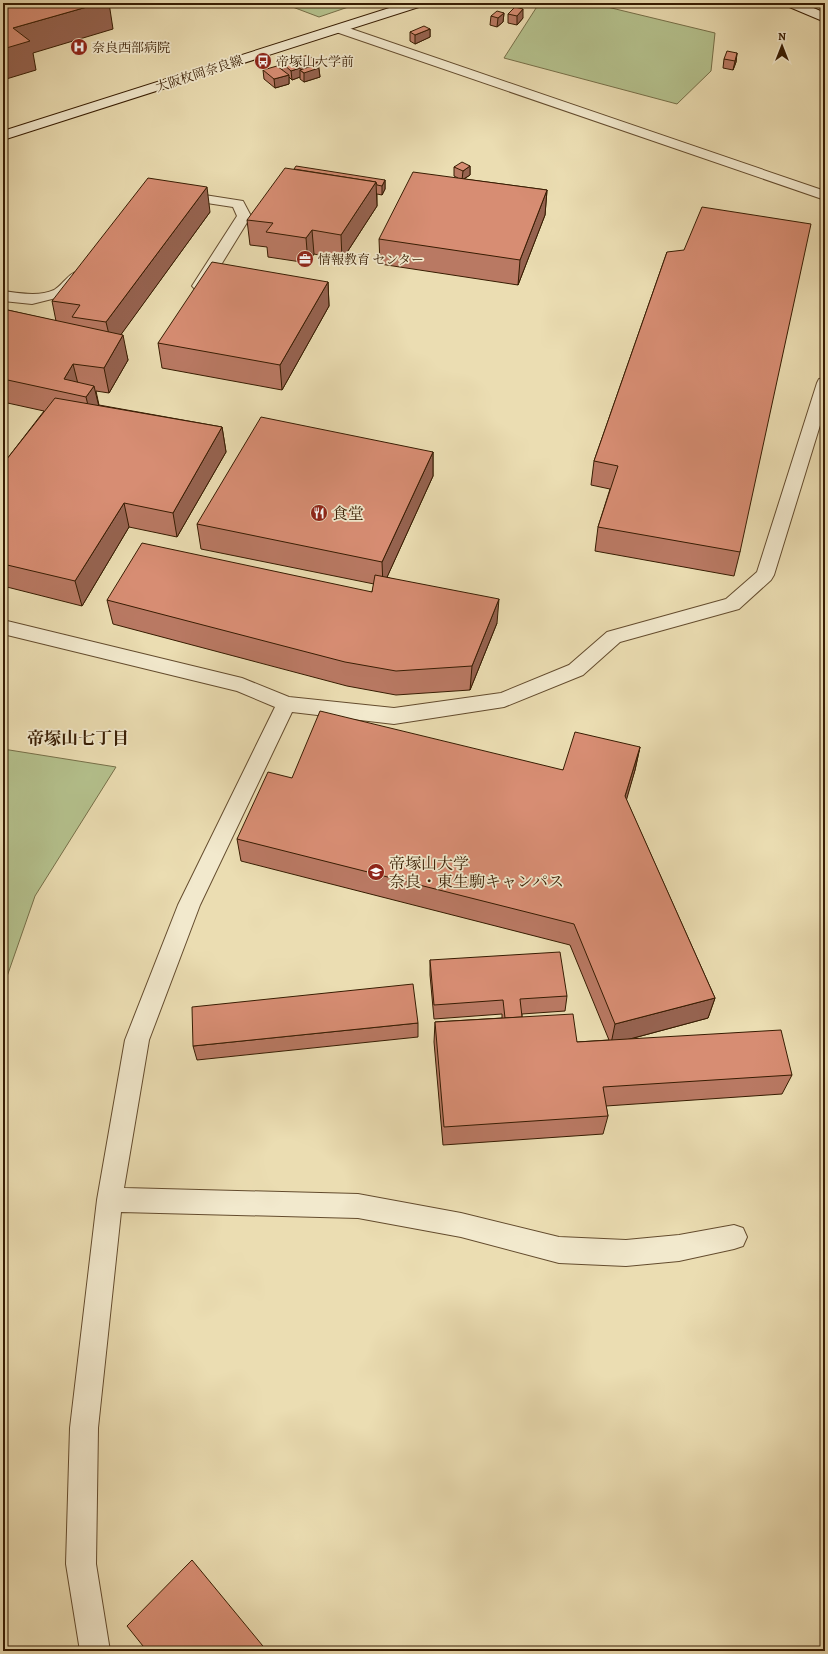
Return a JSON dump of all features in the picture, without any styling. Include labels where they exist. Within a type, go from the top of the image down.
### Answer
[{"type":"main road","name":"大阪枚岡奈良線","points":[[3,136],[418,3]]},
{"type":"main road","points":[[791,3],[825,18]]},
{"type":"lane","points":[[340,29],[825,196]]},
{"type":"lane","points":[[162,192],[238,204],[244,216],[191,301]]},
{"type":"lane","points":[[3,296],[32,299],[59,293],[77,277],[86,265]]},
{"type":"lane","points":[[3,627],[242,685],[286,704],[394,716],[504,700],[576,670],[614,637],[732,604],[765,575],[825,382]]},
{"type":"lane","points":[[94,1651],[82,1564],[84,1428],[110,1200],[137,1040],[189,905],[286,704]]},
{"type":"lane","points":[[110,1200],[358,1206],[461,1225],[560,1250],[626,1253],[679,1248],[734,1237]]},
{"type":"green space","points":[[282,3],[360,3],[319,17]]},
{"type":"green space","points":[[538,5],[599,5],[715,33],[711,71],[677,104],[504,58]]},
{"type":"green space","points":[[3,749],[116,767],[35,896],[3,988]]},
{"type":"building","points":[[3,3],[101,3],[13,28],[30,41],[3,49]]},
{"type":"building","points":[[515,7],[523,9],[517,16],[508,14]]},
{"type":"building","points":[[497,11],[504,13],[498,18],[491,16]]},
{"type":"building","points":[[424,26],[430,29],[415,35],[410,32]]},
{"type":"building","points":[[727,51],[737,53],[735,61],[724,59]]},
{"type":"building","points":[[308,55],[318,62],[291,71],[282,63]]},
{"type":"building","points":[[315,65],[319,68],[304,73],[300,70]]},
{"type":"building","points":[[277,66],[289,75],[274,79],[263,70]]},
{"type":"building","points":[[462,162],[470,166],[463,171],[454,167]]},
{"type":"building","points":[[296,166],[385,180],[382,186],[377,185],[376,182],[294,169]]},
{"type":"building","points":[[285,168],[376,182],[341,235],[312,230],[306,238],[266,232],[273,223],[247,220]]},
{"type":"building","points":[[413,172],[547,190],[520,260],[379,239]]},
{"type":"building","points":[[148,178],[207,187],[106,322],[72,317],[80,305],[52,301]]},
{"type":"building","points":[[702,207],[811,224],[740,552],[598,527],[618,466],[594,461],[667,252],[684,250]]},
{"type":"building","points":[[212,262],[328,282],[280,365],[158,343]]},
{"type":"building","points":[[3,309],[123,335],[104,368],[73,364],[64,379],[94,386],[86,397],[3,379]]},
{"type":"building","points":[[55,398],[222,427],[173,513],[124,503],[75,581],[3,564],[3,464]]},
{"type":"building","name":"食堂","points":[[261,417],[433,452],[382,562],[197,524]]},
{"type":"building","points":[[142,543],[372,592],[375,575],[499,599],[472,666],[396,671],[345,662],[107,600]]},
{"type":"building","points":[[320,711],[563,770],[575,732],[640,747],[625,796],[715,998],[615,1024],[574,924],[237,839],[268,772],[292,778]]},
{"type":"building","points":[[560,952],[567,996],[520,999],[522,1017],[505,1018],[503,1000],[434,1005],[430,960]]},
{"type":"building","points":[[413,984],[418,1023],[193,1046],[192,1007]]},
{"type":"building","points":[[573,1014],[577,1042],[781,1030],[792,1075],[603,1087],[608,1116],[444,1127],[435,1022]]},
{"type":"building","points":[[192,1560],[267,1651],[147,1651],[127,1626]]},
{"type":"place","name":"奈良西部病院","points":[[79,47]]},
{"type":"place","name":"帝塚山大学前","points":[[263,61]]},
{"type":"place","name":"情報教育 センター","points":[[305,259]]},
{"type":"place","name":"食堂","points":[[319,513]]},
{"type":"place","name":"帝塚山大学 奈良・東生駒キャンパス","points":[[376,872]]},
{"type":"district","name":"帝塚山七丁目","points":[[78,738]]}]
